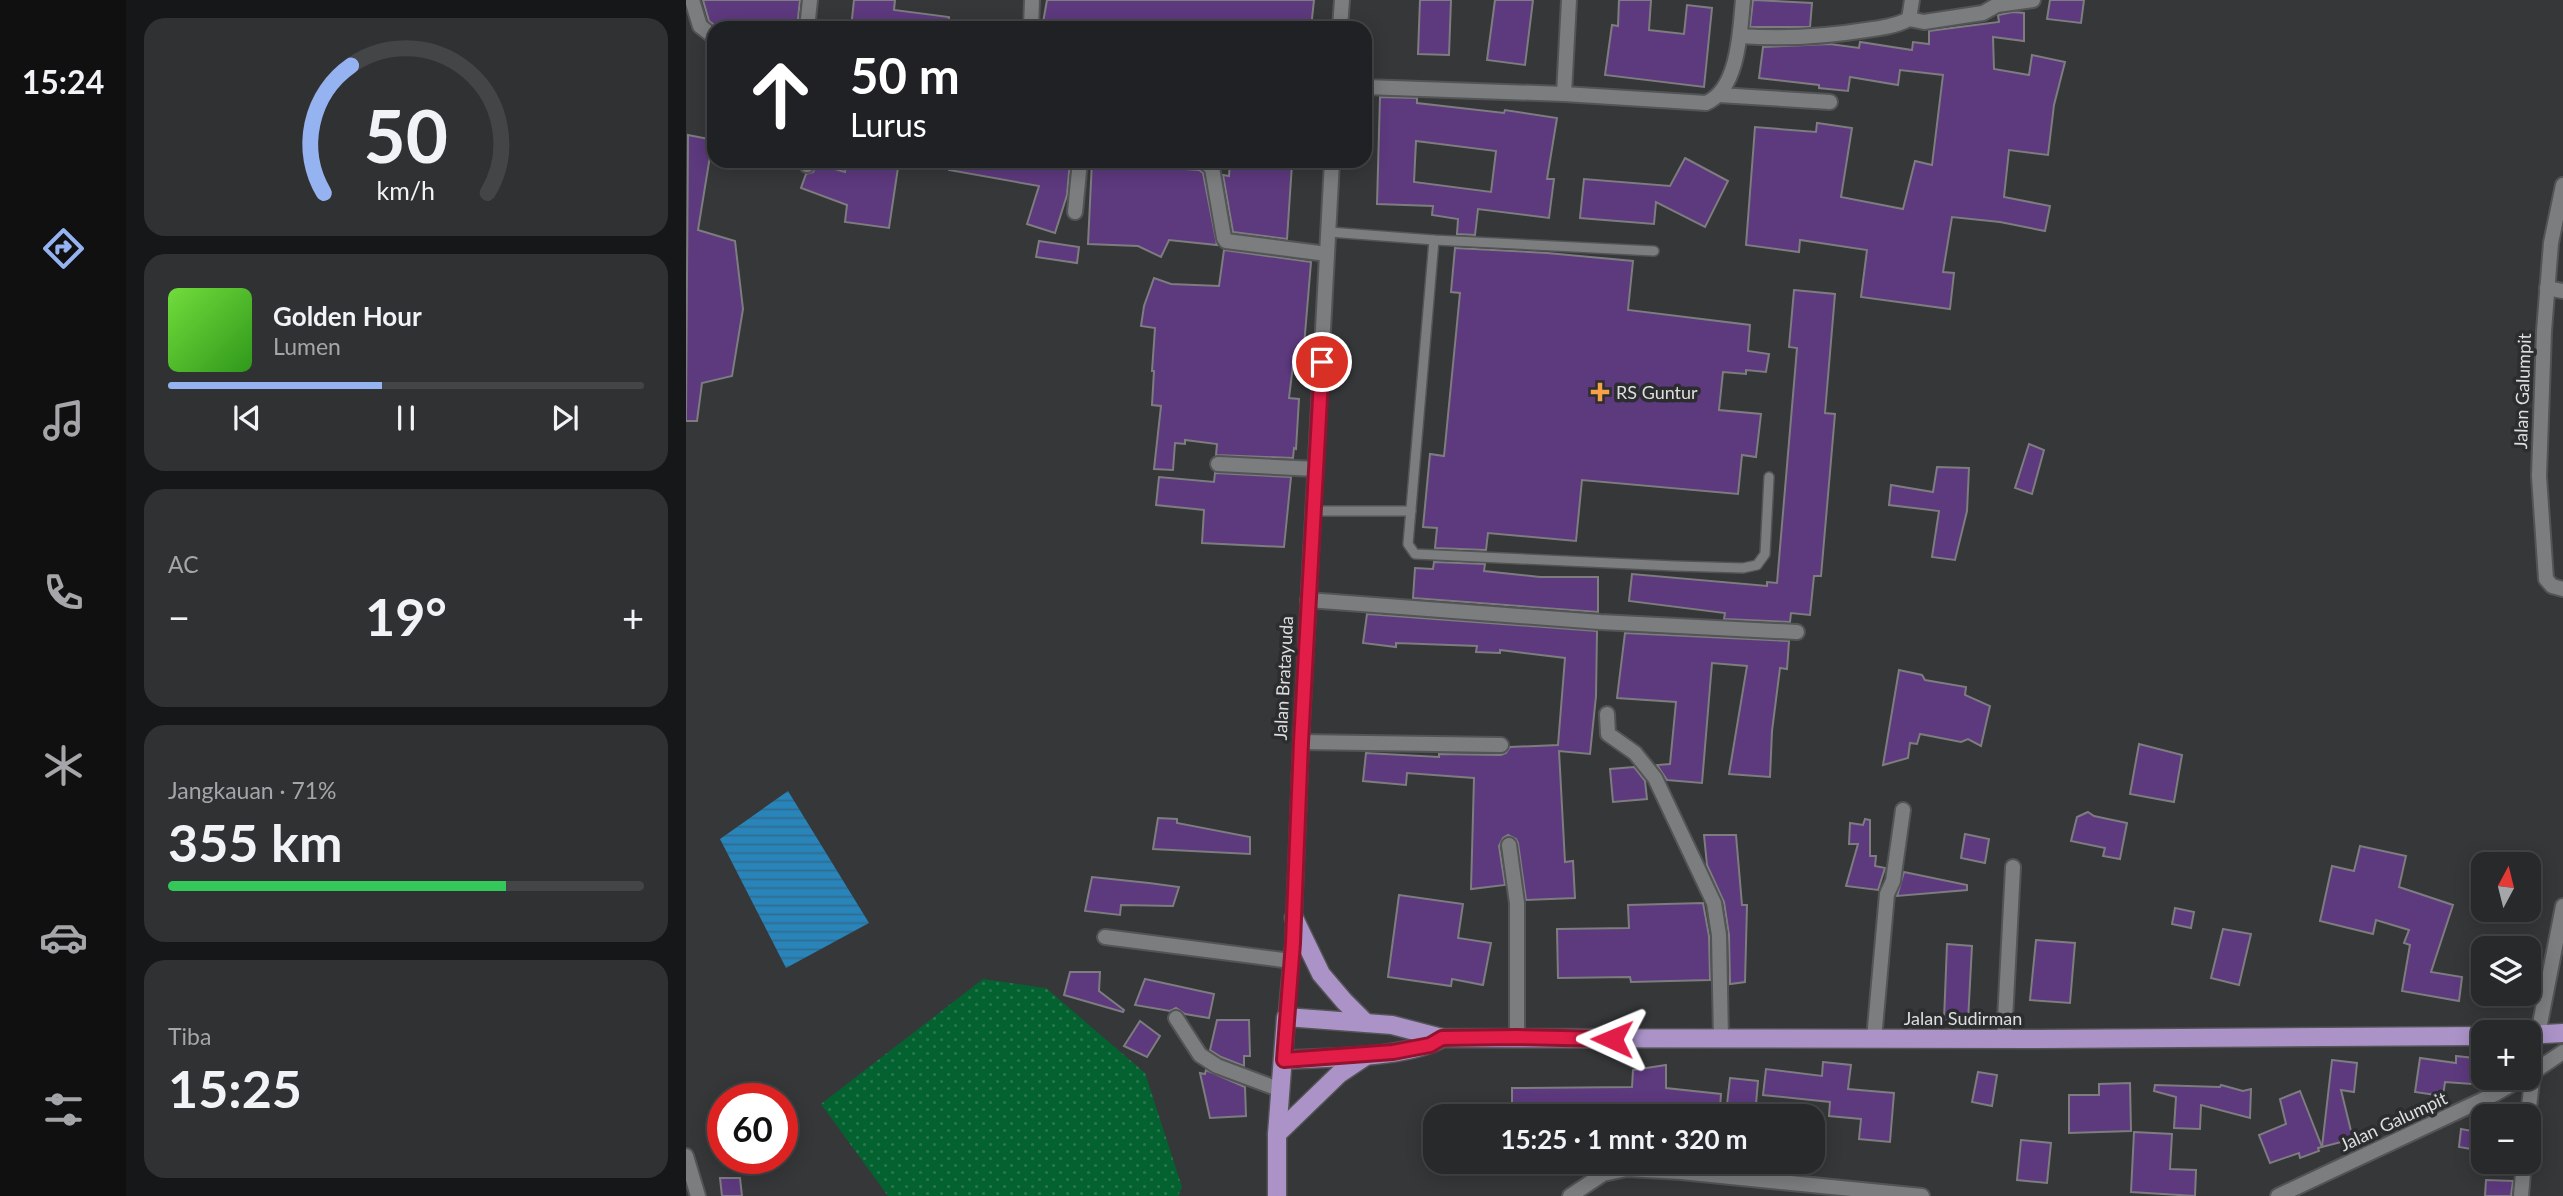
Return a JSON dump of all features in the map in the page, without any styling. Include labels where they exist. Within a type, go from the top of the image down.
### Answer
[{"type":"main road","points":[[1294,918],[1321,974],[1366,1023]]},
{"type":"main road","points":[[1286,1017],[1392,1025],[1442,1038]]},
{"type":"main road","name":"Jalan Bratayuda","points":[[1277,1196],[1277,1134],[1286,1017]]},
{"type":"main road","points":[[2541,1034],[2563,1033]]},
{"type":"main road","name":"Jalan Sudirman","points":[[1442,1038],[1636,1040],[2471,1036]]},
{"type":"main road","points":[[1284,1060],[1417,1048],[1442,1038]]},
{"type":"main road","points":[[1277,1134],[1339,1073],[1370,1054]]},
{"type":"street","points":[[692,0],[700,26],[707,32]]},
{"type":"street","points":[[808,21],[810,0]]},
{"type":"street","points":[[1031,21],[1032,0]]},
{"type":"street","points":[[1340,21],[1342,0]]},
{"type":"street","points":[[1564,94],[1569,0]]},
{"type":"street","points":[[1372,87],[1564,94],[1706,103],[1718,95],[1728,82],[1740,36],[1743,0]]},
{"type":"street","points":[[1909,19],[1912,0]]},
{"type":"street","points":[[1740,36],[1790,39],[1834,36],[1909,19],[1924,22],[1983,13],[1997,5],[2033,0]]},
{"type":"street","points":[[1718,95],[1830,102]]},
{"type":"street","points":[[1075,212],[1079,168]]},
{"type":"street","points":[[1212,168],[1226,241],[1327,254]]},
{"type":"street","name":"Jalan Bratayuda","points":[[1286,1017],[1294,918],[1332,168]]},
{"type":"street","name":"Jalan Galumpit","points":[[2563,185],[2550,243],[2539,476],[2546,579],[2552,586],[2563,589]]},
{"type":"street","points":[[2547,288],[2563,292]]},
{"type":"street","points":[[1218,464],[1316,469]]},
{"type":"street","points":[[1308,600],[1600,622],[1797,632]]},
{"type":"street","points":[[1607,714],[1608,734],[1635,753],[1655,778],[1714,903],[1719,934],[1721,1039]]},
{"type":"street","points":[[1301,742],[1501,745]]},
{"type":"street","points":[[1874,1039],[1887,894],[1893,881],[1903,810]]},
{"type":"street","points":[[1509,845],[1517,903],[1517,1037]]},
{"type":"street","points":[[2004,1039],[2013,867]]},
{"type":"street","points":[[2536,1020],[2563,906]]},
{"type":"street","points":[[1105,937],[1291,961]]},
{"type":"street","points":[[1176,1018],[1200,1055],[1217,1066],[1281,1090]]},
{"type":"street","name":"Jalan Galumpit","points":[[2541,1067],[2563,1052]]},
{"type":"street","name":"Jalan Galumpit","points":[[2278,1196],[2502,1090]]},
{"type":"street","points":[[686,1156],[698,1196]]},
{"type":"street","points":[[1570,1196],[1603,1174],[1627,1169],[1922,1196]]},
{"type":"street","points":[[2521,1196],[2523,1174]]},
{"type":"lane","points":[[1329,232],[1654,251]]},
{"type":"lane","points":[[1434,240],[1408,544],[1415,554],[1743,568],[1758,565],[1765,554],[1769,477]]},
{"type":"lane","points":[[1313,511],[1411,511]]},
{"type":"green space","points":[[983,979],[1046,988],[1145,1073],[1182,1187],[1178,1196],[888,1196],[821,1104]]},
{"type":"water","points":[[788,791],[869,923],[786,968],[720,839]]},
{"type":"building","points":[[703,0],[800,0],[798,21],[709,21]]},
{"type":"building","points":[[854,0],[895,0],[894,10],[949,17],[949,21],[852,21]]},
{"type":"building","points":[[1047,0],[1314,0],[1312,21],[1043,21]]},
{"type":"building","points":[[1420,0],[1451,0],[1449,55],[1418,54]]},
{"type":"building","points":[[1495,0],[1533,0],[1525,65],[1487,60]]},
{"type":"building","points":[[1619,0],[1651,0],[1649,30],[1684,34],[1687,5],[1712,8],[1704,87],[1605,75],[1612,25],[1618,26]]},
{"type":"building","points":[[1753,0],[1812,3],[1810,27],[1750,27]]},
{"type":"building","points":[[2050,0],[2084,0],[2081,23],[2047,19]]},
{"type":"building","points":[[2024,13],[2024,41],[1993,37],[1994,69],[2029,75],[2032,55],[2065,62],[2054,105],[2048,155],[2009,150],[2004,197],[2050,206],[2045,231],[2000,222],[1952,217],[1943,272],[1954,273],[1950,309],[1861,297],[1867,250],[1800,240],[1799,252],[1746,245],[1755,127],[1816,132],[1817,123],[1852,128],[1841,197],[1903,209],[1915,161],[1932,165],[1943,75],[1900,70],[1898,85],[1850,77],[1848,91],[1819,88],[1819,85],[1759,78],[1763,47],[1830,44],[1859,48],[1860,42],[1912,50],[1913,42],[1929,44],[1929,31],[1999,22],[1998,15]]},
{"type":"building","points":[[1380,97],[1417,98],[1417,103],[1504,113],[1505,110],[1557,118],[1547,179],[1554,179],[1549,218],[1478,209],[1475,235],[1457,234],[1458,219],[1432,215],[1433,206],[1377,204]],"holes":[[[1416,141],[1496,151],[1491,192],[1414,182]]]},
{"type":"building","points":[[688,135],[707,139],[708,168],[698,230],[735,241],[743,309],[732,376],[702,383],[697,421],[686,421]]},
{"type":"building","points":[[1685,158],[1728,181],[1705,227],[1656,202],[1654,224],[1580,218],[1584,179],[1670,186]]},
{"type":"building","points":[[815,168],[831,168],[845,172],[845,168],[898,168],[889,228],[845,222],[847,205],[801,188],[806,174],[813,172]]},
{"type":"building","points":[[1069,168],[1067,195],[1055,233],[1027,224],[1039,186],[949,170]]},
{"type":"building","points":[[1092,168],[1172,168],[1199,170],[1203,173],[1217,245],[1169,240],[1161,257],[1138,246],[1088,244]]},
{"type":"building","points":[[1230,168],[1292,168],[1287,239],[1233,232],[1223,175],[1229,176]]},
{"type":"building","points":[[1039,241],[1079,247],[1077,263],[1036,257]]},
{"type":"building","name":"RS Guntur","points":[[1455,248],[1633,261],[1628,310],[1750,325],[1748,351],[1769,354],[1766,372],[1723,372],[1719,410],[1761,414],[1756,457],[1742,455],[1738,494],[1582,480],[1576,541],[1488,533],[1486,550],[1435,548],[1437,528],[1423,527],[1430,454],[1444,456],[1460,293],[1451,292]]},
{"type":"building","points":[[1224,250],[1311,262],[1303,358],[1294,357],[1289,398],[1299,399],[1296,449],[1294,448],[1293,458],[1216,455],[1217,444],[1185,440],[1185,444],[1175,443],[1173,470],[1154,469],[1161,406],[1152,405],[1155,328],[1141,326],[1144,306],[1154,278],[1171,284],[1219,286]]},
{"type":"building","points":[[1794,290],[1835,294],[1825,413],[1835,414],[1821,576],[1814,576],[1810,615],[1791,613],[1790,622],[1724,619],[1725,613],[1629,601],[1632,574],[1767,586],[1767,582],[1777,583],[1797,348],[1789,347]]},
{"type":"building","points":[[2029,444],[2044,450],[2032,494],[2015,488]]},
{"type":"building","points":[[1937,467],[1969,468],[1967,511],[1955,560],[1932,557],[1939,511],[1889,505],[1891,485],[1933,492]]},
{"type":"building","points":[[1215,473],[1291,477],[1284,547],[1202,543],[1204,510],[1156,505],[1159,477],[1214,482]]},
{"type":"building","points":[[1434,562],[1485,564],[1484,571],[1540,577],[1598,577],[1598,612],[1413,598],[1415,568],[1433,569]]},
{"type":"building","points":[[1367,614],[1597,631],[1596,696],[1590,754],[1559,751],[1565,862],[1573,861],[1575,898],[1526,900],[1518,843],[1508,835],[1499,846],[1505,885],[1471,889],[1474,778],[1407,773],[1406,785],[1363,781],[1366,753],[1439,757],[1439,754],[1501,755],[1510,747],[1558,745],[1565,658],[1500,650],[1500,653],[1476,652],[1477,646],[1396,643],[1396,647],[1363,643]]},
{"type":"building","points":[[1625,633],[1789,641],[1787,669],[1780,668],[1772,731],[1770,777],[1729,774],[1747,666],[1712,663],[1702,783],[1667,780],[1657,765],[1670,764],[1676,702],[1617,698]]},
{"type":"building","points":[[1899,670],[1922,675],[1925,680],[1966,687],[1965,695],[1990,706],[1981,746],[1968,739],[1961,742],[1920,734],[1917,744],[1910,743],[1908,758],[1883,765]]},
{"type":"building","points":[[2139,744],[2182,755],[2174,802],[2130,794]]},
{"type":"building","points":[[1634,767],[1645,781],[1647,799],[1613,802],[1610,769]]},
{"type":"building","points":[[2088,812],[2094,816],[2127,823],[2120,859],[2103,856],[2105,848],[2071,841],[2077,817]]},
{"type":"building","points":[[1158,818],[1177,819],[1177,823],[1250,837],[1250,854],[1153,849]]},
{"type":"building","points":[[1865,819],[1870,820],[1870,856],[1876,856],[1875,866],[1885,868],[1878,890],[1846,886],[1858,844],[1849,844],[1850,823],[1863,825]]},
{"type":"building","points":[[1965,834],[1989,839],[1985,863],[1961,858]]},
{"type":"building","points":[[1704,835],[1736,835],[1742,905],[1747,905],[1745,982],[1730,984],[1729,935],[1724,902],[1707,865]]},
{"type":"building","points":[[2360,846],[2406,856],[2399,887],[2453,905],[2431,972],[2462,977],[2459,1001],[2402,991],[2410,945],[2404,943],[2409,930],[2376,920],[2373,934],[2320,921],[2332,866],[2354,871]]},
{"type":"building","points":[[1904,872],[1967,885],[1967,890],[1897,896]]},
{"type":"building","points":[[1092,877],[1179,887],[1173,906],[1121,905],[1120,915],[1085,911]]},
{"type":"building","points":[[1399,895],[1463,904],[1458,938],[1491,943],[1483,985],[1452,979],[1451,986],[1388,977]]},
{"type":"building","points":[[1703,903],[1709,936],[1710,980],[1631,982],[1630,977],[1558,978],[1557,929],[1629,928],[1628,905]]},
{"type":"building","points":[[2175,908],[2194,912],[2191,928],[2172,924]]},
{"type":"building","points":[[2223,929],[2251,934],[2239,985],[2211,978]]},
{"type":"building","points":[[2036,940],[2075,943],[2070,1003],[2030,1000]]},
{"type":"building","points":[[1947,944],[1972,946],[1968,1021],[1944,1020]]},
{"type":"building","points":[[1070,972],[1100,972],[1099,991],[1124,1010],[1123,1012],[1064,995]]},
{"type":"building","points":[[1145,979],[1214,994],[1209,1018],[1185,1014],[1176,1008],[1170,1011],[1135,1005]]},
{"type":"building","points":[[1217,1020],[1249,1020],[1250,1056],[1244,1056],[1244,1066],[1210,1050]]},
{"type":"building","points":[[1140,1021],[1160,1036],[1147,1057],[1124,1046]]},
{"type":"building","points":[[2456,1056],[2471,1058],[2471,1084],[2445,1082],[2443,1096],[2415,1092],[2420,1058],[2456,1063]]},
{"type":"building","points":[[2332,1060],[2357,1063],[2354,1092],[2341,1090],[2353,1139],[2322,1147]]},
{"type":"building","points":[[1823,1062],[1851,1065],[1848,1089],[1894,1093],[1890,1142],[1859,1139],[1861,1119],[1829,1116],[1830,1102],[1763,1095],[1766,1069],[1822,1076]]},
{"type":"building","points":[[1666,1065],[1666,1088],[1721,1094],[1720,1104],[1512,1104],[1512,1088],[1632,1087],[1633,1070]]},
{"type":"building","points":[[1206,1070],[1245,1087],[1246,1116],[1210,1118],[1200,1073],[1205,1074]]},
{"type":"building","points":[[1978,1072],[1997,1075],[1992,1106],[1972,1102]]},
{"type":"building","points":[[1730,1078],[1758,1081],[1756,1104],[1727,1104]]},
{"type":"building","points":[[2130,1083],[2131,1131],[2069,1133],[2069,1095],[2099,1095],[2099,1084]]},
{"type":"building","points":[[2155,1085],[2221,1085],[2243,1091],[2251,1089],[2250,1118],[2201,1105],[2200,1129],[2174,1128],[2176,1097],[2154,1091]]},
{"type":"building","points":[[2300,1091],[2322,1147],[2318,1148],[2319,1151],[2300,1158],[2299,1153],[2270,1163],[2259,1135],[2286,1124],[2280,1099]]},
{"type":"building","points":[[2461,1129],[2471,1131],[2471,1149],[2459,1147]]},
{"type":"building","points":[[2134,1132],[2172,1134],[2170,1169],[2196,1170],[2195,1196],[2131,1192]]},
{"type":"building","points":[[2021,1140],[2051,1143],[2047,1183],[2017,1180]]},
{"type":"building","points":[[720,1178],[740,1178],[742,1196],[722,1196]]},
{"type":"building","points":[[2486,1180],[2513,1181],[2511,1196],[2485,1196]]},
{"type":"place","name":"RS Guntur","points":[[1600,392]]},
{"type":"route","points":[[1322,362],[1293,943],[1284,1060],[1393,1052],[1430,1045],[1442,1038],[1612,1039]]}]
